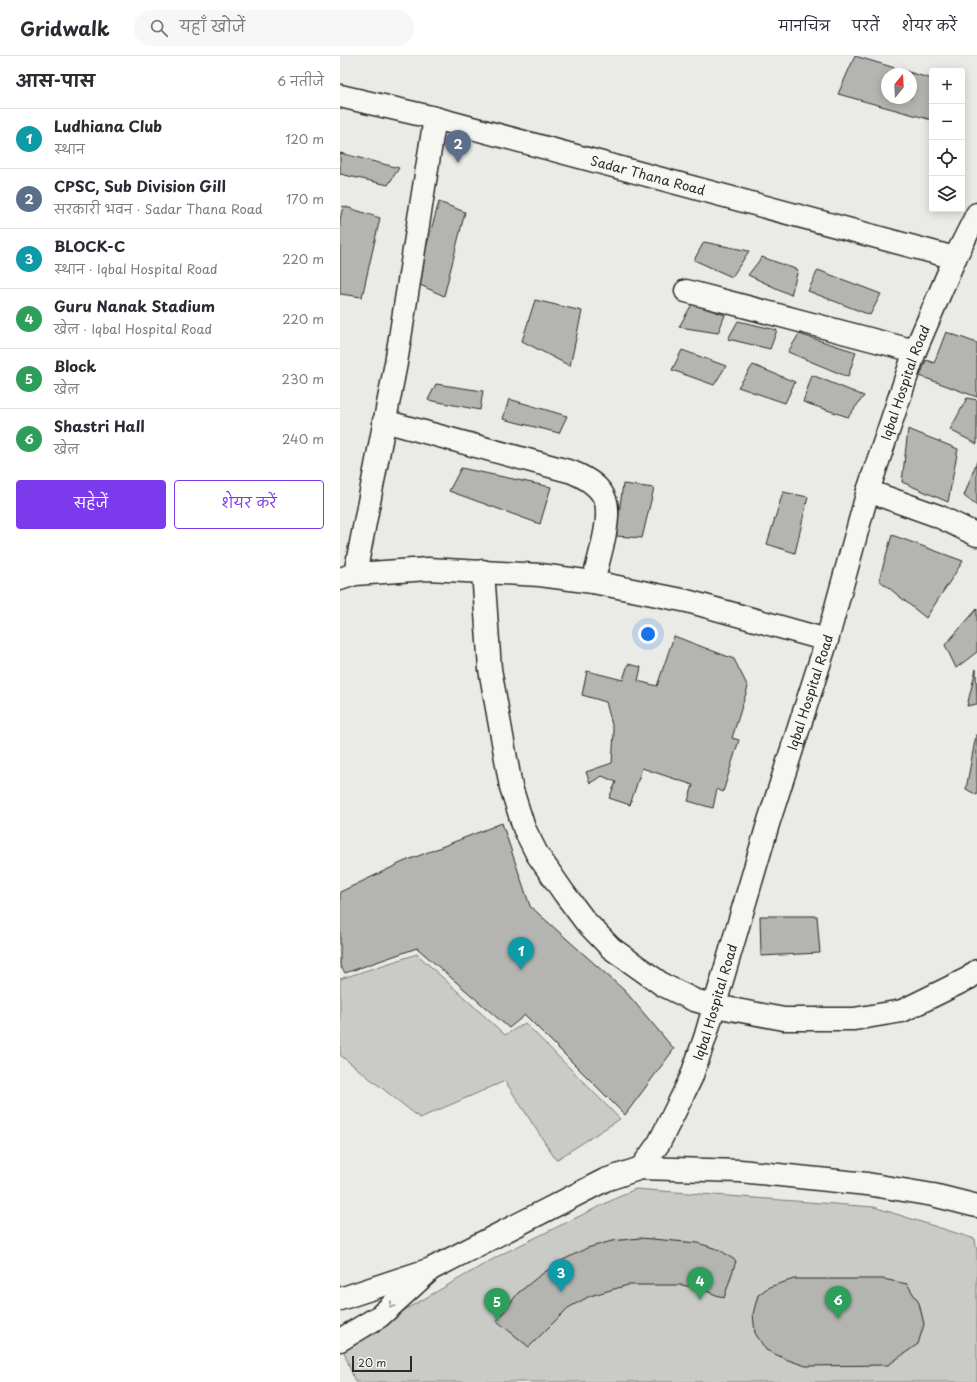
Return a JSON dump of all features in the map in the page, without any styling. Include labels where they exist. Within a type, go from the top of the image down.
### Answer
[{"type":"street","name":"Sadar Thana Road","points":[[340,96],[435,118],[955,258]]},
{"type":"street","points":[[435,118],[397,355],[384,421],[348,577],[428,569],[540,575],[593,582],[687,601],[827,640]]},
{"type":"street","name":"Iqbal Hospital Road","points":[[641,1168],[659,1143],[676,1111],[691,1078],[706,1038],[768,824],[827,640],[868,491],[915,351],[955,258],[977,214]]},
{"type":"street","points":[[686,291],[915,351]]},
{"type":"street","points":[[384,421],[572,472],[592,482],[600,491],[606,502],[606,526],[593,582]]},
{"type":"street","points":[[868,491],[938,516],[977,535]]},
{"type":"street","points":[[483,571],[490,669],[511,788],[524,828],[537,854],[585,921],[611,948],[663,984],[694,1000],[715,1006],[784,1019],[854,1019],[902,1010],[968,978],[977,971]]},
{"type":"street","points":[[340,1299],[431,1269],[605,1180],[641,1168],[740,1171],[867,1184],[933,1195],[977,1206]]},
{"type":"street","points":[[340,1340],[380,1316],[431,1269]]},
{"type":"shaded area","points":[[417,954],[505,1035],[525,1023],[620,1119],[556,1160],[505,1081],[420,1118],[340,1055],[340,979]]},
{"type":"shaded area","points":[[635,1189],[874,1207],[975,1239],[977,1252],[977,1382],[355,1382],[342,1346],[502,1254]]},
{"type":"building","points":[[855,56],[895,68],[881,68],[881,104],[917,104],[917,75],[929,78],[929,119],[838,94]]},
{"type":"building","points":[[340,153],[399,168],[388,185],[340,174]]},
{"type":"building","points":[[439,202],[465,212],[444,296],[416,283]]},
{"type":"building","points":[[343,206],[380,218],[362,297],[340,294],[340,220]]},
{"type":"building","points":[[704,242],[749,251],[732,277],[694,260]]},
{"type":"building","points":[[762,257],[798,270],[791,295],[748,275]]},
{"type":"building","points":[[818,270],[881,294],[870,315],[808,291]]},
{"type":"building","points":[[535,300],[582,311],[570,366],[522,341]]},
{"type":"building","points":[[692,304],[725,315],[718,333],[679,327]]},
{"type":"building","points":[[738,321],[777,330],[770,349],[728,339]]},
{"type":"building","points":[[946,332],[977,343],[977,397],[920,376],[926,360],[934,363]]},
{"type":"building","points":[[799,334],[856,352],[848,377],[788,352]]},
{"type":"building","points":[[682,350],[726,366],[714,385],[672,370]]},
{"type":"building","points":[[753,365],[795,382],[785,403],[738,387]]},
{"type":"building","points":[[812,375],[864,396],[848,417],[803,402]]},
{"type":"building","points":[[436,384],[483,391],[480,410],[428,400]]},
{"type":"building","points":[[967,398],[977,400],[977,444],[950,430]]},
{"type":"building","points":[[509,399],[567,416],[559,433],[503,419]]},
{"type":"building","points":[[908,429],[958,449],[948,502],[902,482]]},
{"type":"building","points":[[977,461],[977,506],[964,496]]},
{"type":"building","points":[[461,468],[551,487],[540,524],[449,491]]},
{"type":"building","points":[[623,484],[654,488],[642,538],[616,536]]},
{"type":"building","points":[[783,492],[808,497],[795,553],[767,544]]},
{"type":"building","points":[[892,535],[963,561],[926,618],[879,580]]},
{"type":"building","points":[[977,609],[977,652],[956,668],[945,645]]},
{"type":"building","points":[[674,636],[734,659],[748,687],[732,738],[739,740],[723,792],[717,789],[713,808],[688,801],[693,785],[642,768],[630,805],[609,798],[616,782],[602,776],[590,783],[586,772],[612,763],[614,733],[606,702],[582,695],[587,671],[623,680],[628,664],[641,667],[638,681],[657,686]]},
{"type":"building","points":[[976,669],[977,704],[967,706]]},
{"type":"building","points":[[977,735],[977,795],[966,789]]},
{"type":"building","points":[[502,823],[530,906],[625,991],[674,1049],[625,1115],[525,1015],[509,1028],[417,948],[345,973],[340,966],[340,892],[403,862]]},
{"type":"building","points":[[760,916],[817,916],[820,953],[761,956]]},
{"type":"building","points":[[640,1238],[698,1243],[720,1250],[736,1261],[724,1298],[701,1289],[682,1285],[628,1285],[590,1296],[568,1308],[529,1347],[497,1321],[518,1293],[561,1261],[587,1248],[612,1241]]},
{"type":"building","points":[[794,1279],[883,1279],[907,1284],[919,1303],[924,1324],[918,1344],[888,1365],[806,1366],[766,1350],[755,1333],[753,1314],[758,1295],[769,1287]]},
{"type":"place","name":"CPSC, Sub Division Gill","points":[[458,163]]},
{"type":"place","name":"Ludhiana Club","points":[[521,970]]},
{"type":"place","name":"BLOCK-C","points":[[561,1292]]},
{"type":"place","name":"Guru Nanak Stadium","points":[[700,1300]]},
{"type":"place","name":"Shastri Hall","points":[[838,1319]]},
{"type":"place","name":"Block","points":[[497,1321]]}]
